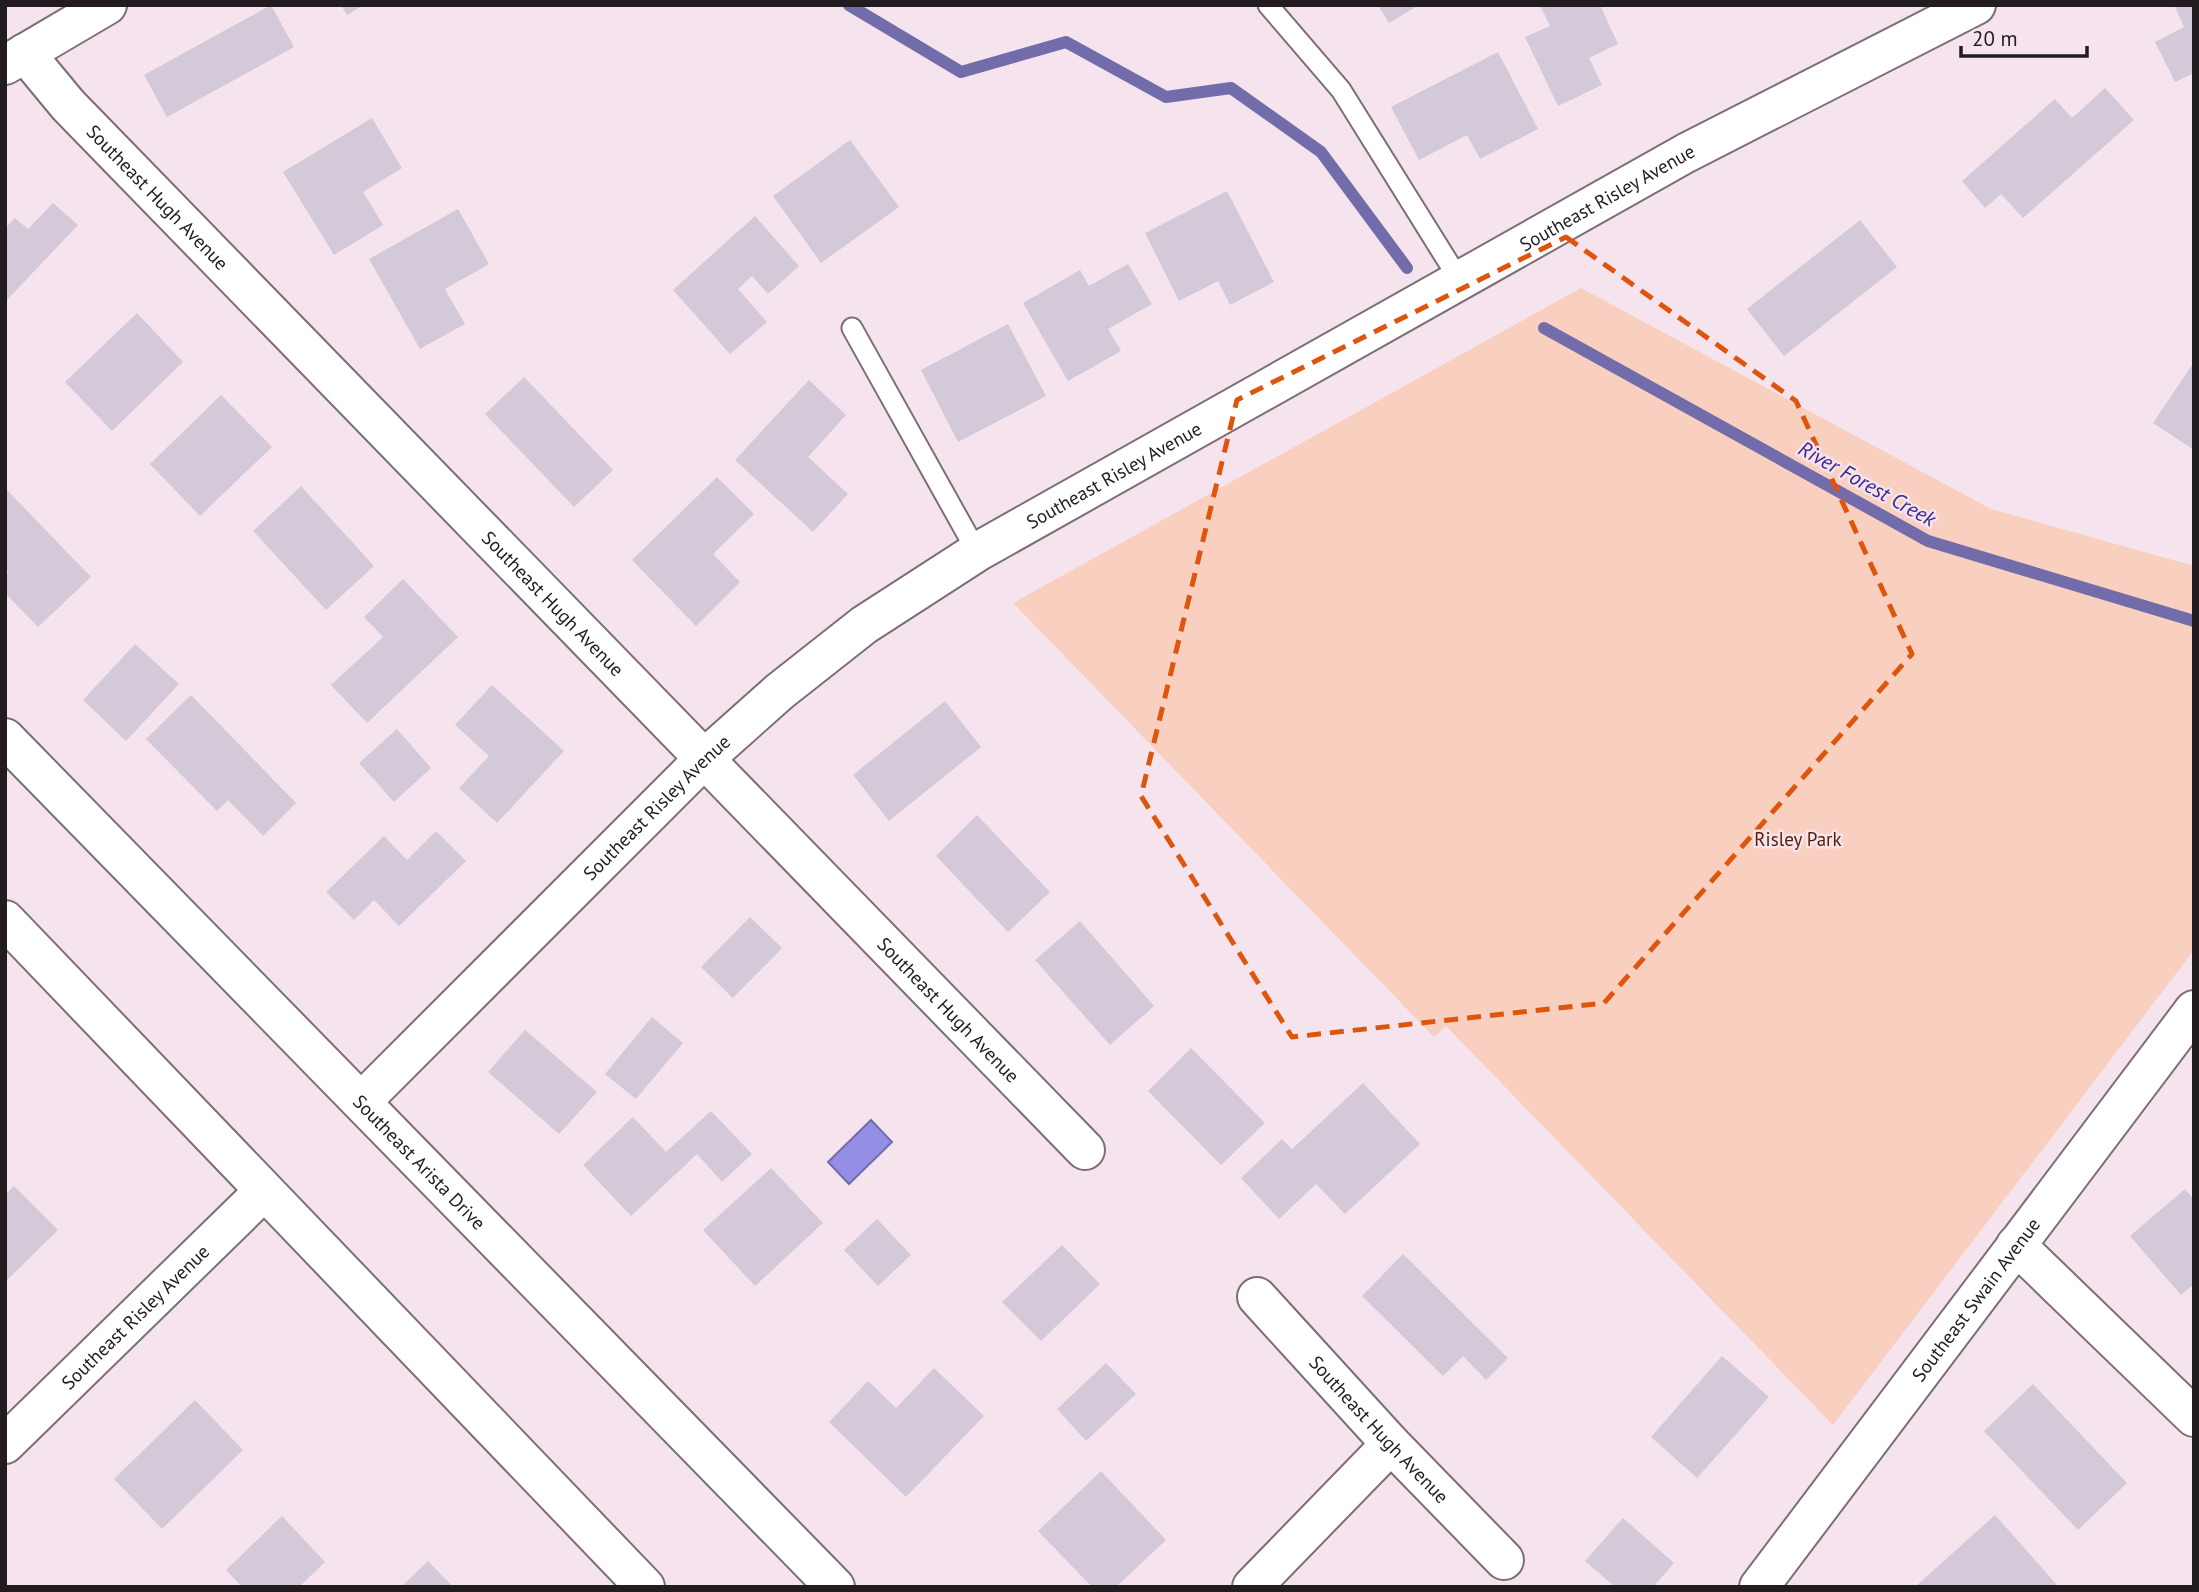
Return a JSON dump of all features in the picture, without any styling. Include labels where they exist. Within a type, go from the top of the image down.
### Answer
[{"type":"street","points":[[15,59],[107,5]]},
{"type":"street","name":"Southeast Risley Avenue","points":[[362,1101],[704,760],[779,692],[864,625],[978,552],[1686,153],[1976,5]]},
{"type":"street","name":"Southeast Hugh Avenue","points":[[15,59],[68,104],[1085,1150]]},
{"type":"street","name":"Southeast Arista Drive","points":[[5,738],[835,1587]]},
{"type":"street","points":[[5,920],[645,1587]]},
{"type":"street","name":"Southeast Swain Avenue","points":[[1759,1587],[2194,1010]]},
{"type":"street","name":"Southeast Risley Avenue","points":[[5,1444],[264,1191]]},
{"type":"street","points":[[2016,1245],[2194,1417]]},
{"type":"street","name":"Southeast Hugh Avenue","points":[[1257,1297],[1391,1444],[1504,1560]]},
{"type":"street","points":[[1252,1587],[1391,1444]]},
{"type":"lane","points":[[1268,5],[1341,90],[1460,281]]},
{"type":"lane","points":[[852,328],[978,552]]},
{"type":"highlighted area","points":[[1566,237],[1796,401],[1912,654],[1604,1003],[1292,1037],[1141,796],[1237,400]]},
{"type":"green space","name":"Risley Park","points":[[1581,288],[1991,509],[2194,566],[2194,950],[1833,1425],[1446,1026],[1434,1037],[1013,603]]},
{"type":"shaded area","points":[[871,1120],[892,1142],[849,1184],[828,1162]]},
{"type":"building","points":[[271,5],[294,47],[167,117],[144,75]]},
{"type":"building","points":[[341,5],[363,5],[347,15]]},
{"type":"building","points":[[1378,5],[1419,5],[1389,23]]},
{"type":"building","points":[[1540,5],[1600,5],[1618,44],[1589,58],[1602,85],[1558,106],[1525,37],[1550,26]]},
{"type":"building","points":[[2174,5],[2194,5],[2194,73],[2175,82],[2155,42],[2184,27]]},
{"type":"building","points":[[1498,52],[1538,129],[1480,159],[1467,135],[1419,160],[1391,107]]},
{"type":"building","points":[[2105,88],[2134,120],[2023,218],[2001,194],[1985,208],[1962,181],[2055,99],[2072,118]]},
{"type":"building","points":[[372,118],[402,168],[363,192],[383,225],[334,255],[283,172]]},
{"type":"building","points":[[850,140],[899,207],[821,263],[773,196]]},
{"type":"building","points":[[1227,191],[1274,282],[1230,305],[1218,281],[1179,301],[1145,233]]},
{"type":"building","points":[[53,203],[78,225],[5,302],[5,228],[15,218],[28,229]]},
{"type":"building","points":[[458,209],[489,264],[445,289],[465,324],[420,349],[369,259]]},
{"type":"building","points":[[755,216],[799,266],[768,294],[752,276],[738,289],[767,322],[730,354],[673,290]]},
{"type":"building","points":[[1860,220],[1897,267],[1784,356],[1747,309]]},
{"type":"building","points":[[1128,264],[1152,304],[1108,329],[1121,351],[1068,381],[1023,303],[1080,270],[1089,286]]},
{"type":"building","points":[[137,313],[183,362],[112,431],[65,382]]},
{"type":"building","points":[[1008,324],[1046,396],[958,442],[921,370]]},
{"type":"building","points":[[2194,362],[2194,450],[2153,423]]},
{"type":"building","points":[[524,377],[613,470],[574,507],[485,414]]},
{"type":"building","points":[[809,380],[846,415],[808,457],[848,494],[813,532],[735,460]]},
{"type":"building","points":[[221,395],[272,447],[200,516],[150,464]]},
{"type":"building","points":[[717,477],[754,514],[713,554],[740,582],[696,626],[632,560]]},
{"type":"building","points":[[301,486],[374,566],[326,610],[253,531]]},
{"type":"building","points":[[5,488],[91,577],[38,627],[5,593],[5,576],[9,572],[5,569]]},
{"type":"building","points":[[403,579],[458,637],[367,723],[331,685],[383,637],[364,617]]},
{"type":"building","points":[[135,644],[179,684],[126,741],[83,700]]},
{"type":"building","points":[[492,685],[564,751],[497,823],[459,788],[489,756],[455,725]]},
{"type":"building","points":[[191,695],[296,803],[263,836],[228,800],[217,811],[146,739]]},
{"type":"building","points":[[945,701],[981,747],[889,821],[853,775]]},
{"type":"building","points":[[397,729],[431,768],[394,802],[359,763]]},
{"type":"building","points":[[977,815],[1050,892],[1008,932],[936,856]]},
{"type":"building","points":[[436,831],[466,861],[399,926],[374,900],[354,920],[326,892],[384,836],[407,860]]},
{"type":"building","points":[[750,917],[782,948],[733,998],[701,967]]},
{"type":"building","points":[[1080,921],[1154,1006],[1110,1045],[1035,960]]},
{"type":"building","points":[[652,1017],[683,1043],[636,1099],[605,1074]]},
{"type":"building","points":[[525,1030],[597,1092],[559,1134],[488,1072]]},
{"type":"building","points":[[1191,1048],[1265,1123],[1221,1165],[1148,1091]]},
{"type":"building","points":[[1363,1083],[1420,1144],[1345,1214],[1316,1184],[1279,1219],[1241,1178],[1282,1139],[1292,1149]]},
{"type":"building","points":[[711,1111],[752,1154],[722,1182],[697,1154],[631,1216],[583,1165],[633,1117],[666,1152]]},
{"type":"building","points":[[771,1168],[823,1223],[755,1286],[703,1230]]},
{"type":"building","points":[[14,1186],[58,1230],[5,1282],[5,1195]]},
{"type":"building","points":[[2185,1189],[2194,1200],[2194,1284],[2181,1295],[2130,1236]]},
{"type":"building","points":[[877,1219],[911,1255],[878,1286],[844,1250]]},
{"type":"building","points":[[1062,1245],[1100,1284],[1041,1341],[1002,1302]]},
{"type":"building","points":[[1403,1254],[1508,1358],[1486,1380],[1463,1356],[1443,1376],[1362,1296]]},
{"type":"building","points":[[1722,1356],[1769,1397],[1697,1478],[1651,1437]]},
{"type":"building","points":[[1106,1363],[1136,1394],[1086,1441],[1057,1409]]},
{"type":"building","points":[[934,1368],[984,1416],[906,1497],[829,1422],[868,1381],[896,1408]]},
{"type":"building","points":[[2033,1384],[2127,1483],[2078,1530],[1984,1431]]},
{"type":"building","points":[[195,1400],[243,1450],[162,1529],[114,1479]]},
{"type":"building","points":[[1101,1471],[1166,1540],[1116,1587],[1092,1587],[1038,1531]]},
{"type":"building","points":[[1995,1515],[2057,1585],[1915,1587]]},
{"type":"building","points":[[282,1516],[325,1562],[299,1587],[242,1587],[226,1570]]},
{"type":"building","points":[[1623,1518],[1674,1563],[1653,1587],[1615,1587],[1585,1561]]},
{"type":"building","points":[[428,1561],[453,1587],[401,1587]]},
{"type":"waterway","name":"River Forest Creek","points":[[849,5],[961,72],[1066,42],[1166,97],[1231,88],[1321,152],[1407,268]]},
{"type":"waterway","name":"River Forest Creek","points":[[1544,328],[1928,541],[2194,621]]}]
